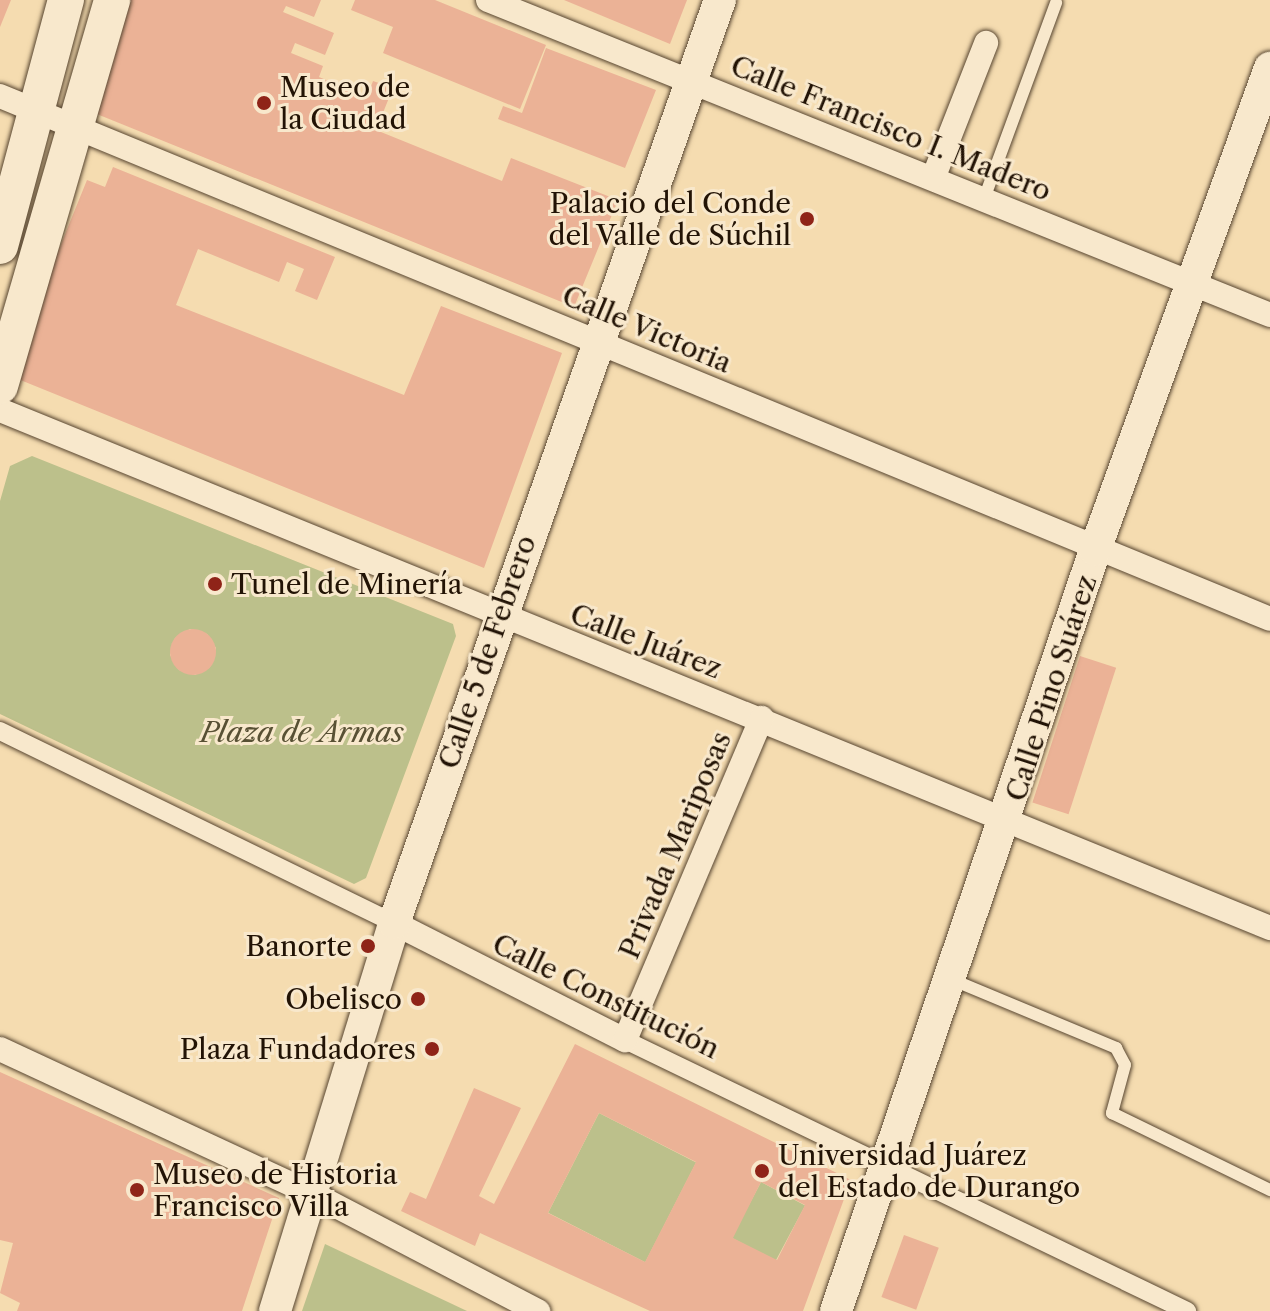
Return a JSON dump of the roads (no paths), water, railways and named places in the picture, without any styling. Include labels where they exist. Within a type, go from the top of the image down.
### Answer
[{"type":"main road","points":[[0,246],[66,0]]},
{"type":"main road","points":[[0,386],[112,0]]},
{"type":"street","name":"Calle Francisco I. Madero","points":[[488,0],[534,9],[692,81],[985,196],[1270,315]]},
{"type":"street","name":"Calle 5 de Febrero","points":[[275,1311],[394,923],[499,616],[720,0]]},
{"type":"street","points":[[934,176],[986,43]]},
{"type":"street","name":"Calle Pino Suárez","points":[[836,1311],[1008,822],[1095,550],[1270,68]]},
{"type":"street","name":"Calle Victoria","points":[[0,96],[599,340],[1095,550],[1270,619]]},
{"type":"street","name":"Calle Juárez","points":[[0,410],[499,616],[762,718],[1270,928]]},
{"type":"street","name":"Privada Mariposas","points":[[625,1040],[762,718]]},
{"type":"street","name":"Calle Constitución","points":[[0,731],[394,923],[625,1040],[1187,1311]]},
{"type":"street","points":[[0,1049],[313,1194],[538,1311]]},
{"type":"lane","points":[[985,196],[1056,3]]},
{"type":"lane","points":[[953,980],[1116,1048],[1125,1065],[1112,1113],[1270,1190]]},
{"type":"place","name":"Museo de la Ciudad","points":[[264,103]]},
{"type":"place","name":"Palacio del Conde del Valle de Súchil","points":[[807,219]]},
{"type":"place","name":"Tunel de Minería","points":[[215,584]]},
{"type":"place","name":"Banorte","points":[[368,946]]},
{"type":"place","name":"Obelisco","points":[[418,999]]},
{"type":"place","name":"Plaza Fundadores","points":[[432,1049]]},
{"type":"place","name":"Universidad Juárez del Estado de Durango","points":[[762,1171]]},
{"type":"place","name":"Museo de Historia Francisco Villa","points":[[137,1190]]},
{"type":"park label","name":"Plaza de Armas","points":[[302,732]]}]
